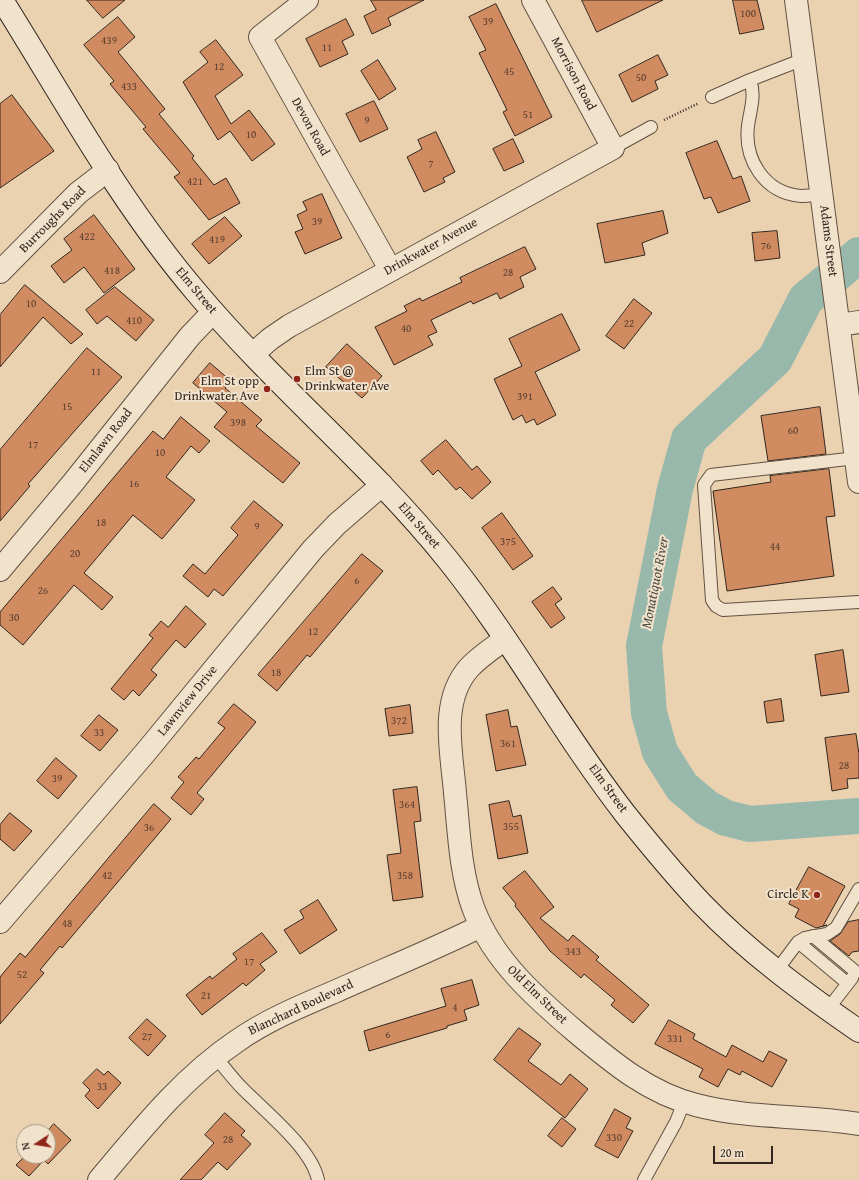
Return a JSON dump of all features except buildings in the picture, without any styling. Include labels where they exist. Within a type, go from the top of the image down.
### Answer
[{"type":"street","name":"Elm Street","points":[[2,0],[108,170],[160,247],[213,312],[382,485],[451,564],[505,639],[626,816],[702,903],[733,934],[777,970],[859,1031]]},
{"type":"street","name":"Devon Road","points":[[307,0],[260,37],[390,269]]},
{"type":"street","name":"Morrison Road","points":[[533,0],[613,148]]},
{"type":"street","name":"Adams Street","points":[[796,0],[836,298],[849,324],[856,458],[859,482]]},
{"type":"street","name":"Drinkwater Avenue","points":[[253,354],[270,339],[289,326],[390,269],[613,148]]},
{"type":"street","name":"Burroughs Road","points":[[0,272],[78,193],[108,170]]},
{"type":"street","name":"Elmlawn Road","points":[[0,570],[72,484],[190,336],[213,312]]},
{"type":"street","name":"Lawnview Drive","points":[[0,922],[145,753],[313,549],[337,524],[382,485]]},
{"type":"street","name":"Old Elm Street","points":[[505,639],[476,661],[464,675],[455,693],[450,714],[450,740],[463,865],[470,899],[481,926],[506,964],[541,1002],[621,1069],[648,1086],[684,1102],[710,1109],[857,1122]]},
{"type":"street","name":"Blanchard Boulevard","points":[[99,1180],[170,1097],[215,1056],[251,1032],[280,1016],[445,944],[481,926]]},
{"type":"lane","points":[[712,97],[750,80],[804,59]]},
{"type":"lane","points":[[750,80],[753,95],[748,125],[748,144],[756,168],[763,179],[780,190],[801,196],[822,194]]},
{"type":"lane","points":[[613,148],[652,127]]},
{"type":"lane","points":[[856,458],[711,475],[704,484],[712,600],[716,606],[723,610],[859,602]]},
{"type":"lane","points":[[777,970],[798,942],[813,936],[827,934],[836,928],[859,889]]},
{"type":"lane","points":[[813,936],[858,970],[828,1009]]},
{"type":"lane","points":[[798,942],[847,983]]},
{"type":"lane","points":[[215,1056],[241,1087],[305,1151],[314,1165],[318,1180]]},
{"type":"lane","points":[[644,1180],[676,1122],[684,1102]]},
{"type":"path","points":[[652,127],[712,97]]},
{"type":"waterway","name":"Monatiquot River","points":[[859,255],[806,299],[775,359],[689,439],[675,489],[644,646],[649,713],[660,752],[682,787],[707,808],[726,818],[750,824],[859,816]]},
{"type":"place","name":"Elm St @ Drinkwater Ave","points":[[297,379]]},
{"type":"place","name":"Elm St opp Drinkwater Ave","points":[[267,389]]},
{"type":"place","name":"Circle K","points":[[817,895]]}]
